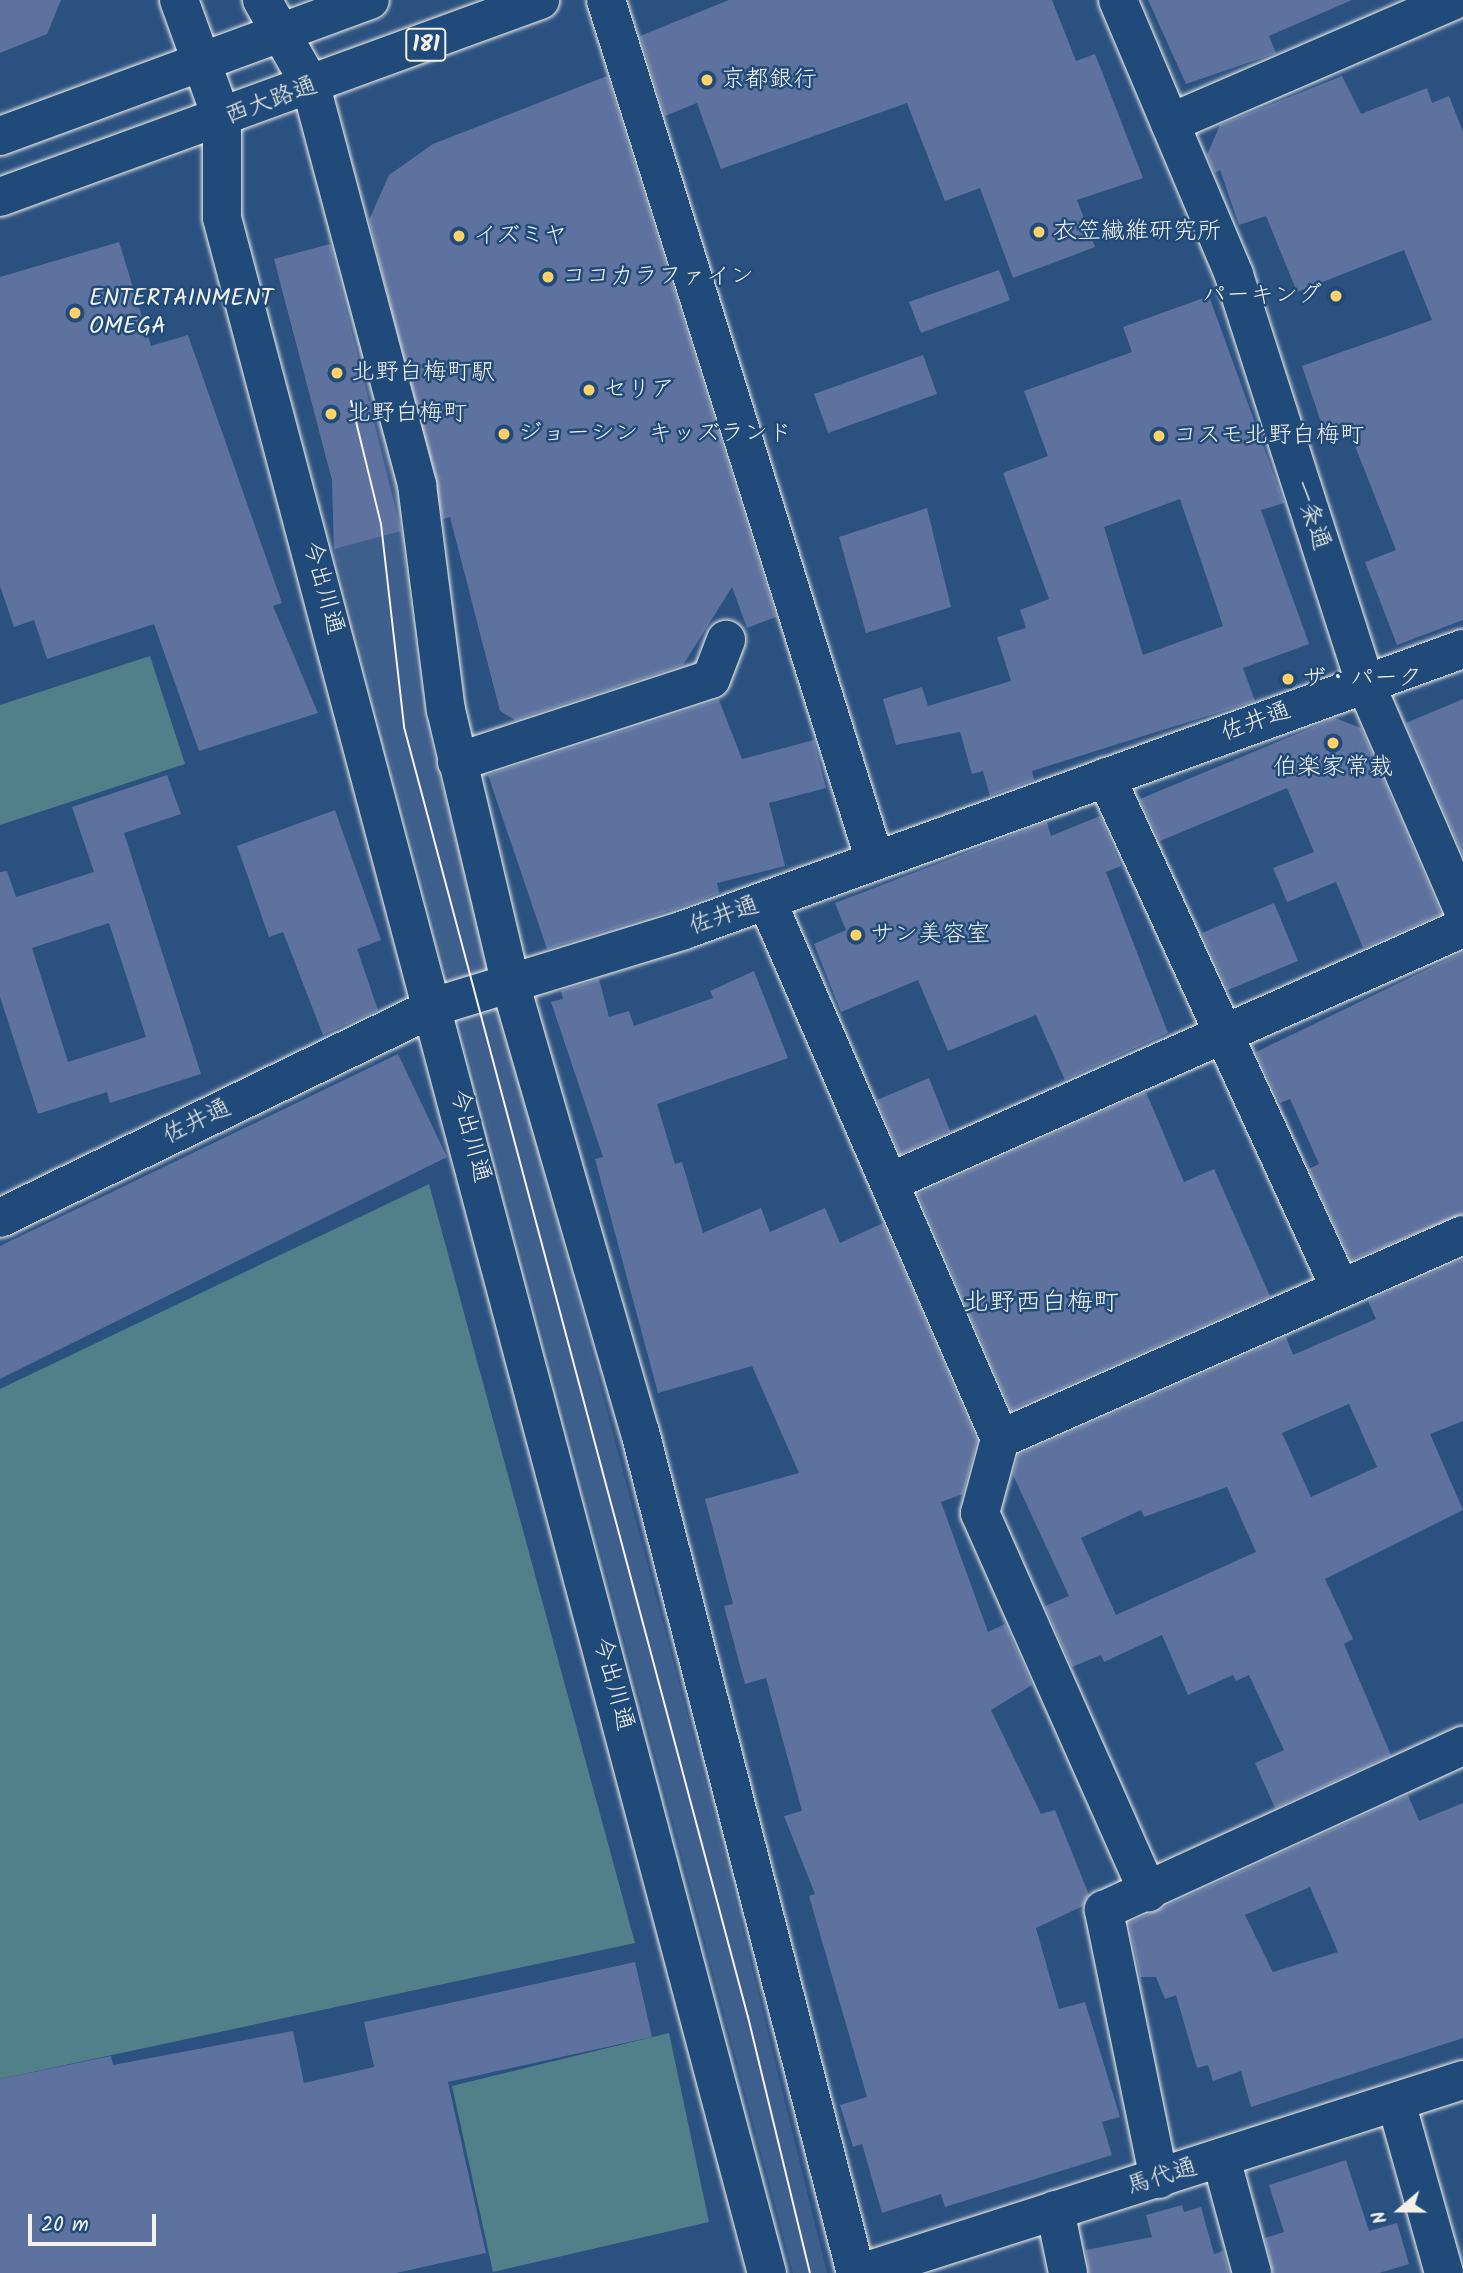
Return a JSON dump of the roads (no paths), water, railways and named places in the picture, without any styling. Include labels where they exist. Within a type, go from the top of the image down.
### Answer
[{"type":"street","name":"今出川通","points":[[179,0],[204,61],[222,119],[222,218],[436,1006],[767,2273]]},
{"type":"street","points":[[262,0],[312,86],[417,485],[457,762],[511,986],[640,1432],[858,2273]]},
{"type":"street","points":[[0,136],[370,0]]},
{"type":"street","name":"西大路通","points":[[0,197],[222,119],[540,0]]},
{"type":"street","points":[[606,0],[875,861]]},
{"type":"street","name":"一条通","points":[[1118,0],[1234,275],[1365,683],[1463,910]]},
{"type":"street","points":[[1170,123],[1454,0],[1463,24]]},
{"type":"street","points":[[457,762],[711,679],[726,640]]},
{"type":"street","name":"佐井通","points":[[0,1218],[436,1006],[511,986],[767,901],[1463,649]]},
{"type":"street","points":[[1106,777],[1340,1288]]},
{"type":"street","points":[[767,901],[1000,1439],[979,1513],[1148,1892]]},
{"type":"street","points":[[890,1182],[1222,1032],[1463,928]]},
{"type":"street","points":[[1000,1439],[1463,1235]]},
{"type":"street","points":[[1159,2179],[1104,1910],[1463,1746]]},
{"type":"street","name":"馬代通","points":[[858,2273],[1463,2080]]},
{"type":"street","points":[[1396,2102],[1444,2273]]},
{"type":"street","points":[[1221,2158],[1252,2273]]},
{"type":"street","points":[[1055,2210],[1068,2273]]},
{"type":"tram line","points":[[351,401],[381,524],[404,727],[748,2017],[810,2273]]},
{"type":"place","name":"京都銀行","points":[[707,80]]},
{"type":"place","name":"衣笠繊維研究所","points":[[1039,232]]},
{"type":"place","name":"イズミヤ","points":[[459,236]]},
{"type":"place","name":"ココカラファイン","points":[[548,277]]},
{"type":"place","name":"パーキング","points":[[1336,296]]},
{"type":"place","name":"ENTERTAINMENT OMEGA","points":[[75,313]]},
{"type":"place","name":"北野白梅町駅","points":[[337,373]]},
{"type":"place","name":"セリア","points":[[589,390]]},
{"type":"place","name":"北野白梅町","points":[[331,414]]},
{"type":"place","name":"ジョーシン キッズランド","points":[[504,434]]},
{"type":"place","name":"コスモ北野白梅町","points":[[1159,436]]},
{"type":"place","name":"ザ・パーク","points":[[1288,679]]},
{"type":"place","name":"伯楽家常裁","points":[[1333,743]]},
{"type":"place","name":"サン美容室","points":[[856,935]]},
{"type":"district","name":"北野西白梅町","points":[[1041,1304]]}]
